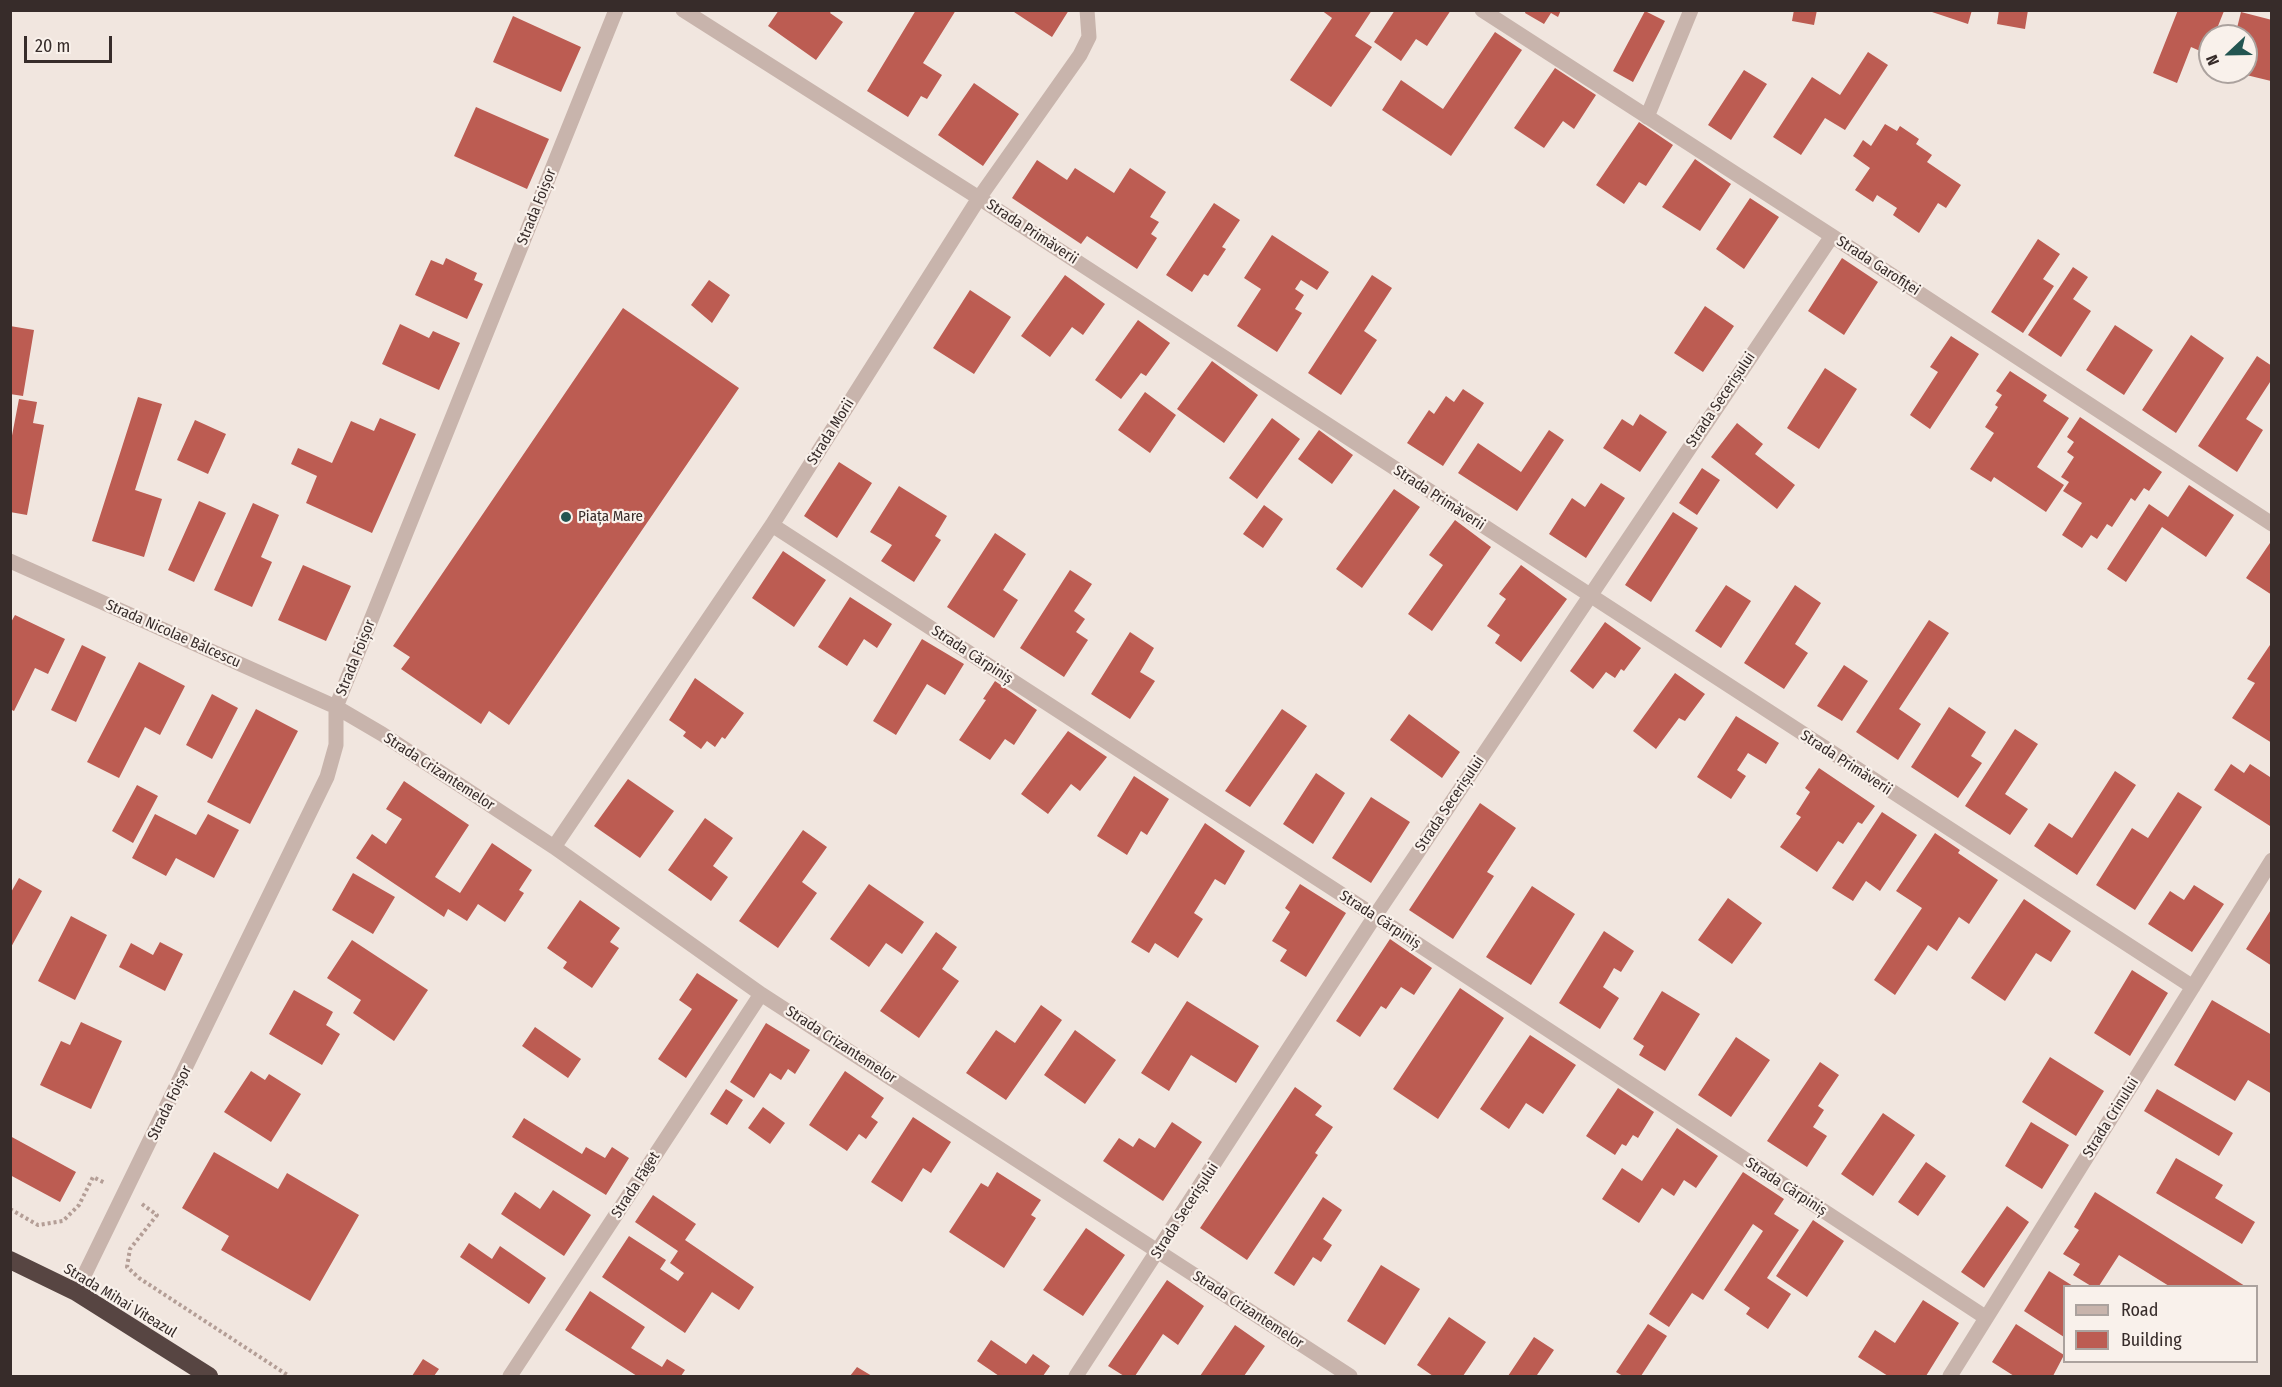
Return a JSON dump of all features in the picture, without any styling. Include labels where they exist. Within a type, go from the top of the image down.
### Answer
[{"type":"highway","name":"Strada Mihai Viteazul","points":[[10,1260],[76,1292],[209,1377]]},
{"type":"street","name":"Strada Foișor","points":[[76,1292],[327,777],[336,745],[336,707],[616,10]]},
{"type":"street","name":"Strada Primăverii","points":[[683,10],[979,198],[2193,987]]},
{"type":"street","name":"Strada Morii","points":[[554,847],[772,525],[979,198],[1080,54],[1089,37],[1087,10]]},
{"type":"street","name":"Strada Garofiței","points":[[1482,10],[2271,524]]},
{"type":"street","points":[[1647,117],[1691,10]]},
{"type":"street","name":"Strada Secerișului","points":[[1076,1377],[1375,916],[1832,236]]},
{"type":"street","name":"Strada Cărpiniș","points":[[772,525],[1375,916],[1985,1317]]},
{"type":"street","name":"Strada Nicolae Bălcescu","points":[[10,561],[336,707]]},
{"type":"street","name":"Strada Crizantemelor","points":[[336,707],[382,734],[554,847],[761,994],[1350,1377]]},
{"type":"street","name":"Strada Crinului","points":[[1950,1377],[1985,1317],[2271,860]]},
{"type":"street","name":"Strada Făget","points":[[510,1377],[761,994]]},
{"type":"path","points":[[10,1209],[38,1225],[63,1221],[80,1205],[93,1177],[126,1193],[157,1215],[130,1249],[127,1267],[139,1278],[289,1377]]},
{"type":"building","points":[[779,10],[832,10],[830,13],[843,22],[816,60],[768,26]]},
{"type":"building","points":[[916,10],[956,10],[923,63],[942,75],[927,99],[921,96],[908,117],[867,91]]},
{"type":"building","points":[[1011,10],[1069,10],[1052,37]]},
{"type":"building","points":[[1321,10],[1372,10],[1355,36],[1372,47],[1331,107],[1290,80],[1332,18]]},
{"type":"building","points":[[1395,10],[1451,10],[1427,46],[1416,39],[1401,61],[1374,42]]},
{"type":"building","points":[[1526,10],[1561,10],[1558,17],[1551,13],[1544,24],[1525,13]]},
{"type":"building","points":[[1794,10],[1817,10],[1814,25],[1792,21]]},
{"type":"building","points":[[1926,10],[1972,10],[1968,24]]},
{"type":"building","points":[[1999,10],[2028,10],[2025,29],[1997,24]]},
{"type":"building","points":[[2178,10],[2224,11],[2219,24],[2198,24],[2198,50],[2191,47],[2177,83],[2153,73]]},
{"type":"building","points":[[1645,11],[1665,21],[1633,82],[1613,71]]},
{"type":"building","points":[[2241,12],[2272,20],[2271,81],[2258,78],[2258,24],[2238,24]]},
{"type":"building","points":[[513,16],[581,47],[561,92],[493,62]]},
{"type":"building","points":[[1495,32],[1522,50],[1451,156],[1382,110],[1401,80],[1443,109]]},
{"type":"building","points":[[1868,52],[1888,65],[1845,130],[1825,118],[1801,155],[1773,137],[1812,77],[1840,95]]},
{"type":"building","points":[[1555,68],[1596,95],[1574,129],[1563,121],[1544,148],[1514,128]]},
{"type":"building","points":[[1744,70],[1767,84],[1731,140],[1708,125]]},
{"type":"building","points":[[974,83],[1019,114],[983,166],[938,135]]},
{"type":"building","points":[[476,107],[549,139],[527,189],[454,156]]},
{"type":"building","points":[[1639,122],[1673,145],[1646,186],[1639,182],[1624,204],[1596,185]]},
{"type":"building","points":[[1885,124],[1897,131],[1900,126],[1919,139],[1916,144],[1932,155],[1927,162],[1961,185],[1946,208],[1938,203],[1919,233],[1893,215],[1897,208],[1877,195],[1873,202],[1855,190],[1870,168],[1853,156],[1863,140],[1871,146]]},
{"type":"building","points":[[1695,159],[1731,184],[1700,231],[1662,207]]},
{"type":"building","points":[[1037,160],[1067,180],[1075,168],[1114,193],[1130,168],[1166,192],[1150,217],[1159,222],[1151,234],[1157,238],[1137,269],[1087,236],[1081,244],[1012,198]]},
{"type":"building","points":[[1750,198],[1779,217],[1744,269],[1716,249]]},
{"type":"building","points":[[1214,203],[1240,220],[1222,247],[1226,249],[1208,276],[1204,274],[1192,292],[1166,275]]},
{"type":"building","points":[[1272,235],[1329,272],[1317,290],[1301,280],[1295,289],[1304,295],[1295,309],[1302,313],[1277,352],[1237,326],[1261,289],[1244,278]]},
{"type":"building","points":[[2038,239],[2060,254],[2043,279],[2054,286],[2023,333],[1991,312]]},
{"type":"building","points":[[446,258],[477,273],[474,280],[483,284],[467,319],[415,295],[431,260],[443,265]]},
{"type":"building","points":[[1842,258],[1878,282],[1844,335],[1808,311]]},
{"type":"building","points":[[2073,267],[2088,277],[2073,299],[2091,311],[2061,357],[2028,335]]},
{"type":"building","points":[[1065,275],[1105,304],[1083,335],[1072,327],[1050,357],[1021,336]]},
{"type":"building","points":[[1372,275],[1392,288],[1364,331],[1377,340],[1341,395],[1308,373]]},
{"type":"building","points":[[709,280],[730,295],[712,323],[691,305]]},
{"type":"building","points":[[970,290],[1011,317],[974,374],[933,348]]},
{"type":"building","points":[[1705,306],[1734,326],[1703,372],[1674,353]]},
{"type":"building","name":"Piața Mare","points":[[623,308],[739,388],[509,725],[489,711],[481,724],[401,669],[410,657],[393,646]]},
{"type":"building","points":[[1138,320],[1170,343],[1146,376],[1141,373],[1121,399],[1095,380]]},
{"type":"building","points":[[400,324],[429,338],[433,331],[460,343],[439,390],[382,364]]},
{"type":"building","points":[[2115,325],[2153,350],[2124,395],[2086,370]]},
{"type":"building","points":[[10,326],[34,330],[23,396],[10,394]]},
{"type":"building","points":[[2191,335],[2224,358],[2176,433],[2142,410]]},
{"type":"building","points":[[1951,336],[1979,354],[1930,429],[1910,415],[1938,372],[1930,367]]},
{"type":"building","points":[[2257,356],[2272,366],[2272,379],[2246,419],[2263,430],[2237,472],[2198,446]]},
{"type":"building","points":[[1212,361],[1258,395],[1224,443],[1177,409]]},
{"type":"building","points":[[1825,368],[1857,389],[1819,449],[1787,428]]},
{"type":"building","points":[[2010,371],[2047,395],[2043,401],[2069,418],[2037,467],[2064,485],[2046,512],[1994,477],[1991,482],[1970,469],[1994,433],[1985,427],[1998,407],[1995,405],[2002,395],[1996,391]]},
{"type":"building","points":[[1463,389],[1484,403],[1443,466],[1407,443],[1429,410],[1434,414],[1446,396],[1454,402]]},
{"type":"building","points":[[1145,392],[1176,415],[1150,453],[1118,430]]},
{"type":"building","points":[[138,397],[162,404],[135,490],[162,499],[144,557],[92,541]]},
{"type":"building","points":[[19,399],[37,402],[33,423],[44,425],[27,515],[10,512],[10,446]]},
{"type":"building","points":[[1640,414],[1667,432],[1640,472],[1603,448],[1622,419],[1633,426]]},
{"type":"building","points":[[2080,417],[2162,472],[2149,491],[2144,488],[2135,501],[2131,498],[2112,527],[2107,524],[2097,539],[2091,535],[2082,548],[2062,535],[2082,503],[2063,491],[2069,482],[2061,477],[2074,457],[2067,452],[2074,442],[2067,437]]},
{"type":"building","points":[[380,418],[416,434],[372,533],[306,503],[317,476],[291,464],[298,448],[332,463],[351,421],[374,431]]},
{"type":"building","points":[[1272,418],[1300,439],[1257,499],[1229,478]]},
{"type":"building","points":[[195,420],[226,434],[208,474],[177,460]]},
{"type":"building","points":[[1737,423],[1763,444],[1755,454],[1795,485],[1777,509],[1711,457]]},
{"type":"building","points":[[1319,430],[1353,455],[1332,484],[1298,459]]},
{"type":"building","points":[[1549,430],[1564,440],[1517,511],[1458,473],[1478,443],[1521,472]]},
{"type":"building","points":[[839,462],[872,483],[837,538],[804,516]]},
{"type":"building","points":[[1702,468],[1720,480],[1697,515],[1679,503]]},
{"type":"building","points":[[1601,483],[1625,498],[1586,558],[1549,534],[1572,498],[1585,507]]},
{"type":"building","points":[[2189,485],[2234,515],[2206,557],[2162,527],[2126,582],[2107,569],[2149,504],[2168,517]]},
{"type":"building","points":[[899,486],[947,516],[935,536],[941,540],[914,582],[881,561],[892,545],[870,532]]},
{"type":"building","points":[[1394,489],[1420,507],[1362,588],[1336,569]]},
{"type":"building","points":[[199,501],[226,513],[194,582],[168,570]]},
{"type":"building","points":[[253,503],[279,515],[261,557],[272,562],[252,607],[214,590]]},
{"type":"building","points":[[1264,505],[1283,519],[1263,548],[1243,534]]},
{"type":"building","points":[[1673,512],[1698,528],[1651,602],[1625,585]]},
{"type":"building","points":[[1455,520],[1491,547],[1432,631],[1408,614],[1443,565],[1429,555]]},
{"type":"building","points":[[995,533],[1026,554],[1003,590],[1018,600],[994,638],[947,607]]},
{"type":"building","points":[[2272,540],[2272,595],[2246,578]]},
{"type":"building","points":[[783,551],[826,580],[794,627],[752,598]]},
{"type":"building","points":[[303,565],[351,586],[326,641],[278,620]]},
{"type":"building","points":[[1521,565],[1567,599],[1521,662],[1495,643],[1500,635],[1487,626],[1506,599],[1499,594]]},
{"type":"building","points":[[1070,570],[1092,584],[1074,611],[1085,619],[1076,632],[1088,640],[1064,677],[1020,648]]},
{"type":"building","points":[[1726,585],[1751,601],[1721,648],[1695,631]]},
{"type":"building","points":[[1795,585],[1821,603],[1795,644],[1808,653],[1784,689],[1744,663]]},
{"type":"building","points":[[850,597],[892,624],[877,648],[864,639],[847,666],[818,647]]},
{"type":"building","points":[[15,615],[65,639],[48,674],[35,668],[14,711],[10,709],[10,624]]},
{"type":"building","points":[[1929,620],[1949,633],[1899,709],[1921,724],[1898,760],[1856,732]]},
{"type":"building","points":[[1605,622],[1641,648],[1624,671],[1621,669],[1615,678],[1606,672],[1593,689],[1570,671]]},
{"type":"building","points":[[1130,632],[1154,648],[1140,672],[1155,681],[1130,719],[1091,694]]},
{"type":"building","points":[[922,639],[964,664],[945,695],[927,684],[896,735],[873,721]]},
{"type":"building","points":[[2272,642],[2272,743],[2232,718],[2255,683],[2247,679]]},
{"type":"building","points":[[82,645],[106,657],[76,722],[51,710]]},
{"type":"building","points":[[139,662],[185,686],[160,735],[145,727],[119,778],[87,762]]},
{"type":"building","points":[[1844,665],[1868,681],[1842,721],[1817,706]]},
{"type":"building","points":[[1675,673],[1705,694],[1685,721],[1679,718],[1656,749],[1633,731]]},
{"type":"building","points":[[695,678],[744,713],[725,739],[722,737],[715,747],[707,741],[701,749],[683,736],[686,732],[669,720]]},
{"type":"building","points":[[995,681],[1037,710],[1014,745],[1005,739],[990,760],[959,740],[986,700],[983,699]]},
{"type":"building","points":[[212,694],[238,708],[212,759],[186,745]]},
{"type":"building","points":[[1949,707],[1986,732],[1971,756],[1982,763],[1958,798],[1911,767]]},
{"type":"building","points":[[256,709],[298,731],[250,824],[207,802]]},
{"type":"building","points":[[1282,709],[1307,726],[1250,807],[1225,791]]},
{"type":"building","points":[[1409,714],[1460,752],[1442,778],[1390,740]]},
{"type":"building","points":[[1736,716],[1779,743],[1766,764],[1748,753],[1737,770],[1746,776],[1731,799],[1697,777]]},
{"type":"building","points":[[2015,729],[2038,744],[2005,794],[2028,809],[2010,835],[1965,806]]},
{"type":"building","points":[[1068,731],[1107,757],[1080,791],[1071,784],[1048,814],[1021,794]]},
{"type":"building","points":[[2231,764],[2244,773],[2250,764],[2270,777],[2272,774],[2272,823],[2270,826],[2214,790]]},
{"type":"building","points":[[1819,768],[1875,806],[1862,824],[1858,822],[1843,844],[1838,841],[1817,872],[1780,847],[1801,817],[1796,814],[1810,792],[1805,788]]},
{"type":"building","points":[[2115,771],[2136,785],[2077,875],[2034,846],[2049,823],[2072,838]]},
{"type":"building","points":[[1316,773],[1345,793],[1313,844],[1283,824]]},
{"type":"building","points":[[1134,776],[1169,799],[1147,835],[1141,831],[1127,855],[1097,836]]},
{"type":"building","points":[[628,779],[674,811],[640,858],[594,826]]},
{"type":"building","points":[[404,781],[469,825],[435,877],[460,893],[492,843],[532,870],[519,890],[524,893],[505,922],[478,904],[467,921],[448,909],[444,917],[356,858],[372,834],[386,844],[402,819],[386,809]]},
{"type":"building","points":[[137,785],[158,796],[133,843],[112,831]]},
{"type":"building","points":[[2178,792],[2202,807],[2135,910],[2096,885],[2132,828],[2148,838]]},
{"type":"building","points":[[1371,797],[1410,822],[1371,883],[1332,858]]},
{"type":"building","points":[[1480,803],[1516,828],[1487,872],[1494,876],[1453,939],[1409,910]]},
{"type":"building","points":[[1882,812],[1917,835],[1880,891],[1866,881],[1853,901],[1832,888]]},
{"type":"building","points":[[155,814],[196,835],[208,814],[239,830],[214,878],[176,858],[166,876],[132,858]]},
{"type":"building","points":[[705,818],[733,838],[713,866],[728,877],[711,901],[668,870]]},
{"type":"building","points":[[1205,823],[1245,851],[1225,885],[1215,879],[1194,913],[1203,919],[1178,958],[1155,943],[1149,953],[1131,942]]},
{"type":"building","points":[[803,830],[827,847],[802,882],[817,893],[778,948],[739,921]]},
{"type":"building","points":[[1935,833],[1960,850],[1958,853],[1998,880],[1969,924],[1959,917],[1937,951],[1928,945],[1895,995],[1874,980],[1922,908],[1896,891]]},
{"type":"building","points":[[353,873],[395,897],[373,934],[332,910]]},
{"type":"building","points":[[19,878],[42,891],[10,949],[10,894]]},
{"type":"building","points":[[869,884],[924,922],[902,954],[886,943],[869,967],[830,939]]},
{"type":"building","points":[[1300,884],[1346,913],[1306,977],[1280,961],[1287,950],[1272,941],[1290,912],[1285,908]]},
{"type":"building","points":[[2194,885],[2224,904],[2192,952],[2148,924],[2170,891],[2184,900]]},
{"type":"building","points":[[1532,886],[1575,914],[1531,985],[1486,957]]},
{"type":"building","points":[[1728,898],[1762,923],[1732,964],[1698,940]]},
{"type":"building","points":[[2024,899],[2071,931],[2051,962],[2036,953],[2005,1001],[1971,978]]},
{"type":"building","points":[[580,900],[620,928],[610,942],[619,948],[592,988],[563,968],[567,962],[547,948]]},
{"type":"building","points":[[2272,908],[2272,966],[2246,949]]},
{"type":"building","points":[[71,916],[107,935],[75,1000],[38,981]]},
{"type":"building","points":[[1604,931],[1634,951],[1621,972],[1614,968],[1603,987],[1619,998],[1600,1029],[1559,1003]]},
{"type":"building","points":[[936,932],[957,947],[942,969],[959,981],[919,1038],[880,1011]]},
{"type":"building","points":[[1390,939],[1432,968],[1414,995],[1401,987],[1386,1009],[1381,1006],[1360,1037],[1336,1021]]},
{"type":"building","points":[[352,940],[428,990],[394,1041],[353,1013],[361,1000],[327,978]]},
{"type":"building","points":[[160,942],[183,954],[165,991],[119,967],[131,943],[153,955]]},
{"type":"building","points":[[2132,970],[2168,993],[2130,1056],[2094,1033]]},
{"type":"building","points":[[697,973],[738,1000],[686,1078],[658,1059],[692,1009],[679,1000]]},
{"type":"building","points":[[1460,988],[1504,1018],[1438,1119],[1393,1089]]},
{"type":"building","points":[[294,990],[333,1012],[326,1025],[340,1034],[322,1065],[269,1034]]},
{"type":"building","points":[[1662,991],[1700,1014],[1665,1071],[1639,1055],[1644,1046],[1633,1039]]},
{"type":"building","points":[[2212,1000],[2272,1035],[2272,1094],[2248,1080],[2235,1101],[2174,1065]]},
{"type":"building","points":[[1187,1001],[1259,1046],[1236,1083],[1191,1055],[1169,1091],[1141,1073]]},
{"type":"building","points":[[1041,1005],[1062,1020],[1006,1100],[966,1073],[996,1030],[1015,1043]]},
{"type":"building","points":[[81,1022],[122,1041],[91,1109],[40,1085],[61,1041],[70,1045]]},
{"type":"building","points":[[766,1023],[810,1050],[795,1074],[788,1069],[781,1080],[770,1073],[754,1098],[730,1082]]},
{"type":"building","points":[[535,1027],[581,1059],[568,1078],[522,1046]]},
{"type":"building","points":[[1075,1030],[1116,1060],[1085,1104],[1044,1075]]},
{"type":"building","points":[[1530,1035],[1576,1065],[1543,1114],[1526,1103],[1509,1129],[1480,1109]]},
{"type":"building","points":[[1736,1037],[1770,1060],[1731,1117],[1698,1095]]},
{"type":"building","points":[[2050,1057],[2104,1091],[2076,1136],[2022,1102]]},
{"type":"building","points":[[1820,1062],[1839,1075],[1818,1106],[1824,1110],[1813,1127],[1827,1136],[1807,1167],[1767,1141]]},
{"type":"building","points":[[251,1071],[265,1080],[269,1074],[301,1094],[271,1142],[224,1112]]},
{"type":"building","points":[[845,1071],[884,1098],[871,1117],[878,1122],[866,1139],[859,1134],[847,1151],[809,1125]]},
{"type":"building","points":[[1295,1087],[1322,1106],[1315,1115],[1333,1127],[1315,1153],[1318,1155],[1247,1260],[1200,1228]]},
{"type":"building","points":[[1618,1088],[1654,1112],[1638,1138],[1633,1135],[1626,1146],[1622,1144],[1615,1155],[1586,1136]]},
{"type":"building","points":[[726,1089],[743,1100],[727,1125],[710,1114]]},
{"type":"building","points":[[2157,1089],[2233,1133],[2219,1156],[2144,1111]]},
{"type":"building","points":[[763,1107],[785,1123],[770,1144],[748,1128]]},
{"type":"building","points":[[1883,1113],[1915,1135],[1873,1196],[1841,1174]]},
{"type":"building","points":[[913,1117],[951,1142],[931,1173],[923,1168],[902,1202],[871,1182]]},
{"type":"building","points":[[524,1118],[582,1154],[586,1147],[605,1158],[612,1147],[629,1158],[606,1195],[512,1137]]},
{"type":"building","points":[[1172,1122],[1202,1142],[1163,1201],[1103,1161],[1119,1138],[1133,1147],[1139,1138],[1155,1148]]},
{"type":"building","points":[[2031,1122],[2069,1145],[2042,1189],[2005,1166]]},
{"type":"building","points":[[1677,1128],[1718,1156],[1696,1188],[1684,1180],[1674,1196],[1662,1188],[1639,1223],[1602,1199],[1622,1168],[1642,1181]]},
{"type":"building","points":[[10,1136],[76,1172],[60,1202],[10,1175]]},
{"type":"building","points":[[214,1152],[278,1189],[287,1173],[359,1215],[310,1301],[221,1250],[229,1236],[182,1208]]},
{"type":"building","points":[[2176,1158],[2223,1185],[2215,1198],[2255,1222],[2242,1244],[2156,1193]]},
{"type":"building","points":[[1926,1162],[1946,1176],[1918,1216],[1898,1202]]},
{"type":"building","points":[[997,1172],[1041,1200],[1031,1215],[1036,1218],[1004,1268],[949,1232],[981,1183],[988,1187]]},
{"type":"building","points":[[1743,1172],[1784,1199],[1774,1214],[1799,1230],[1767,1278],[1791,1294],[1768,1329],[1746,1314],[1750,1308],[1724,1290],[1763,1231],[1753,1224],[1703,1300],[1692,1293],[1669,1327],[1649,1314]]},
{"type":"building","points":[[553,1190],[591,1215],[564,1256],[501,1214],[515,1192],[540,1209]]},
{"type":"building","points":[[2095,1192],[2243,1285],[2167,1285],[2119,1255],[2100,1285],[2089,1285],[2073,1275],[2080,1264],[2063,1254],[2079,1230],[2074,1227]]},
{"type":"building","points":[[653,1195],[696,1224],[685,1240],[754,1287],[739,1310],[712,1292],[685,1333],[602,1277],[629,1236],[666,1260],[660,1269],[678,1281],[684,1273],[670,1263],[678,1251],[635,1222]]},
{"type":"building","points":[[1323,1197],[1342,1210],[1323,1239],[1332,1245],[1321,1262],[1313,1257],[1294,1286],[1274,1273]]},
{"type":"building","points":[[2007,1206],[2029,1222],[1984,1288],[1961,1272]]},
{"type":"building","points":[[1813,1220],[1844,1241],[1807,1297],[1776,1276]]},
{"type":"building","points":[[1086,1228],[1125,1255],[1083,1316],[1043,1290]]},
{"type":"building","points":[[469,1243],[492,1259],[500,1246],[546,1278],[529,1304],[460,1257]]},
{"type":"building","points":[[1381,1265],[1420,1289],[1385,1345],[1347,1321]]},
{"type":"building","points":[[2049,1271],[2071,1285],[2063,1285],[2063,1336],[2024,1311]]},
{"type":"building","points":[[1167,1280],[1204,1306],[1178,1345],[1163,1334],[1135,1376],[1124,1376],[1108,1366]]},
{"type":"building","points":[[590,1291],[645,1327],[631,1348],[662,1367],[667,1359],[685,1370],[681,1376],[637,1376],[565,1330]]},
{"type":"building","points":[[1923,1300],[1959,1323],[1926,1376],[1888,1376],[1858,1357],[1875,1330],[1895,1343]]},
{"type":"building","points":[[1449,1317],[1486,1342],[1463,1376],[1433,1376],[1417,1365]]},
{"type":"building","points":[[1648,1324],[1667,1336],[1641,1376],[1623,1376],[1616,1372]]},
{"type":"building","points":[[2016,1324],[2063,1354],[2053,1376],[2014,1376],[1992,1362]]},
{"type":"building","points":[[1235,1325],[1265,1346],[1244,1376],[1200,1376]]},
{"type":"building","points":[[1534,1337],[1554,1350],[1537,1375],[1540,1376],[1508,1376]]},
{"type":"building","points":[[991,1340],[1026,1364],[1033,1354],[1050,1366],[1043,1376],[999,1376],[977,1361]]},
{"type":"building","points":[[423,1359],[439,1369],[434,1376],[412,1376]]},
{"type":"building","points":[[857,1367],[872,1376],[850,1376]]},
{"type":"place","name":"Piața Mare","points":[[566,517]]}]
